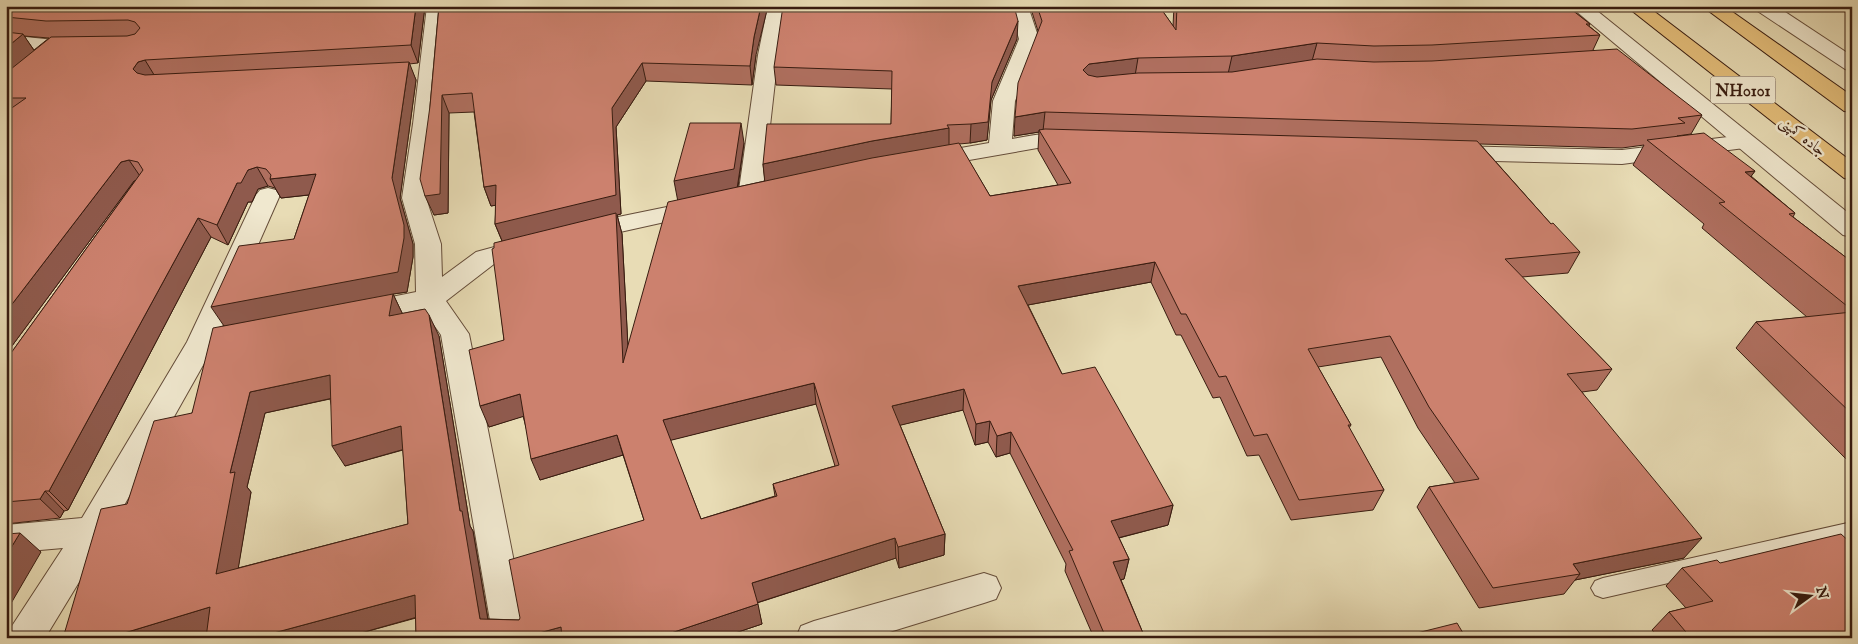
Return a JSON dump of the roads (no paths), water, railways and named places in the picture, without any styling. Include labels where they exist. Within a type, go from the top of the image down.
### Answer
[{"type":"highway","name":"جاده کمپنی","points":[[1635,6],[1852,173]]},
{"type":"highway","name":"NH0101","points":[[1711,6],[1852,106]]},
{"type":"street","points":[[436,6],[419,72],[414,198],[428,244],[430,299],[455,334],[511,638]]},
{"type":"street","points":[[334,317],[430,299],[485,258],[556,239],[743,198],[777,6]]},
{"type":"street","points":[[1000,148],[1004,101],[1029,39],[1019,6]]},
{"type":"street","points":[[1579,6],[1852,229]]},
{"type":"street","points":[[1764,6],[1852,65]]},
{"type":"street","points":[[6,41],[58,47],[94,46]]},
{"type":"street","points":[[36,65],[58,47]]},
{"type":"street","points":[[1613,60],[1642,58]]},
{"type":"street","points":[[903,164],[1043,140],[1095,141]]},
{"type":"street","points":[[1433,152],[1622,157],[1744,142]]},
{"type":"street","points":[[25,638],[92,531],[201,343],[268,195]]},
{"type":"street","points":[[201,343],[268,330]]},
{"type":"street","points":[[6,539],[92,531]]},
{"type":"street","points":[[814,638],[984,588]]},
{"type":"lane","points":[[1603,588],[1852,531]]}]
